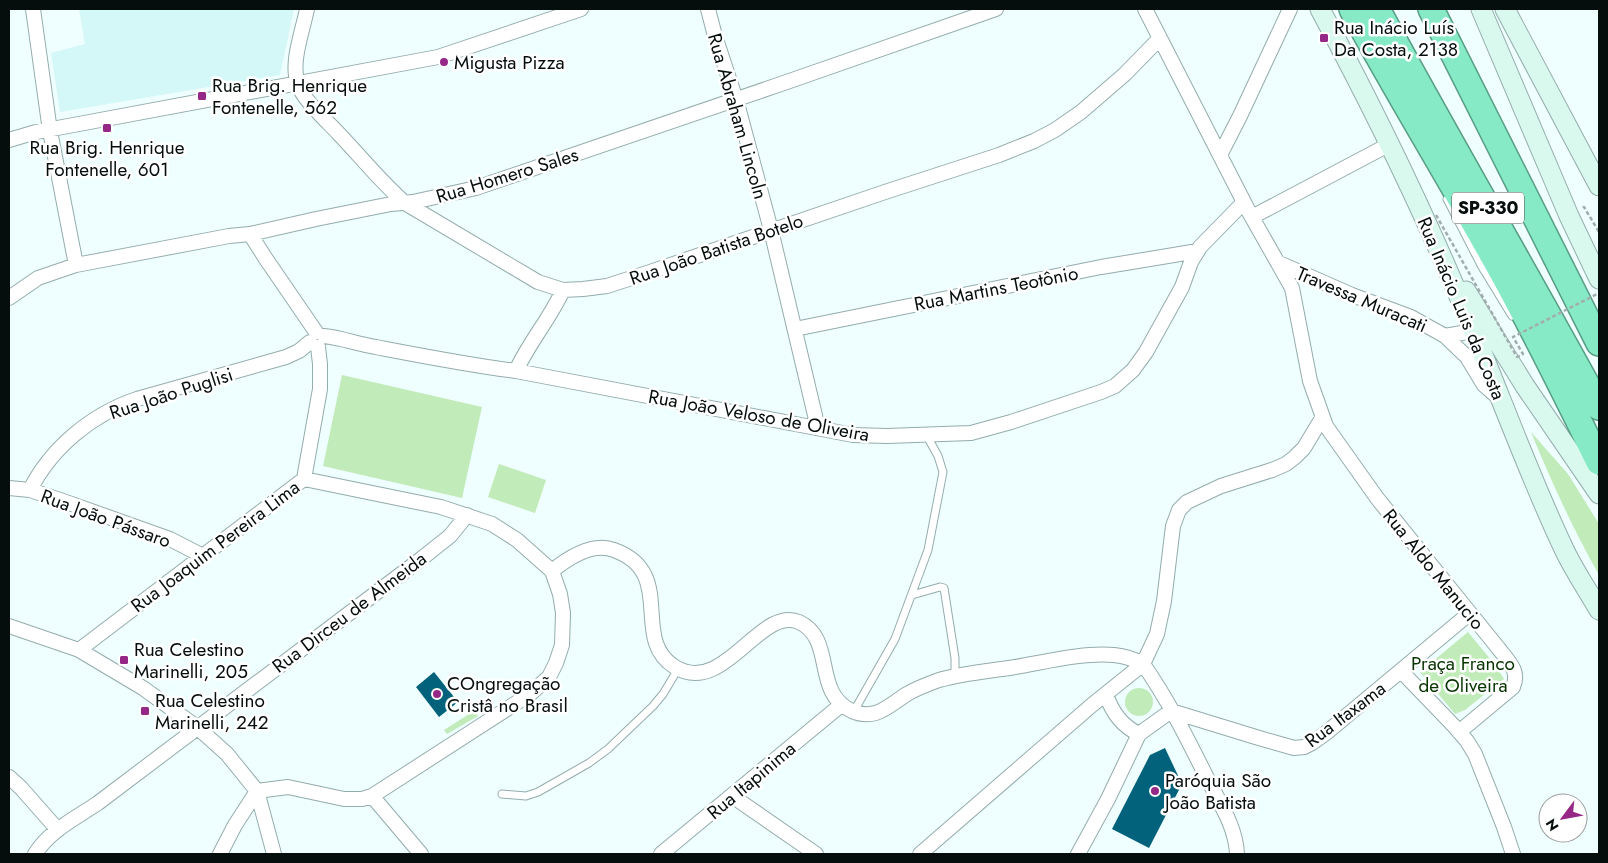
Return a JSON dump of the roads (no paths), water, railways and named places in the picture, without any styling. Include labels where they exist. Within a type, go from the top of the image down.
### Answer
[{"type":"highway","points":[[1352,9],[1427,150],[1493,256],[1541,354],[1599,462]]},
{"type":"highway","name":"SP-330","points":[[1377,9],[1599,407]]},
{"type":"highway","name":"SP-330","points":[[1430,9],[1599,343]]},
{"type":"main road","name":"Rua Inácio Luis da Costa","points":[[1320,9],[1390,144],[1444,262],[1564,549],[1599,610]]},
{"type":"main road","points":[[1481,9],[1569,216],[1599,279]]},
{"type":"main road","points":[[1505,9],[1599,186]]},
{"type":"main road","points":[[1444,262],[1462,284],[1524,386],[1599,494]]},
{"type":"street","points":[[33,9],[50,130],[76,265]]},
{"type":"street","points":[[298,84],[296,69],[298,48],[307,9]]},
{"type":"street","points":[[9,140],[36,132],[438,57],[582,9]]},
{"type":"street","name":"Rua Abraham Lincoln","points":[[708,9],[736,99],[795,329],[818,428]]},
{"type":"street","name":"Rua Homero Sales","points":[[9,298],[38,278],[76,265],[250,234],[316,219],[476,188],[996,9]]},
{"type":"street","name":"Rua Aldo Manucio","points":[[1145,9],[1244,202],[1292,288],[1310,382],[1326,426],[1377,498],[1470,613],[1516,674],[1517,680],[1514,688],[1460,732]]},
{"type":"street","points":[[1220,155],[1288,13],[1301,9]]},
{"type":"street","name":"Rua João Batista Botelo","points":[[298,84],[318,112],[388,187],[405,202],[538,282],[563,290],[583,289],[607,286],[999,155],[1034,141],[1055,130],[1080,112],[1125,74],[1160,38]]},
{"type":"street","points":[[1252,217],[1390,144]]},
{"type":"street","name":"Rua João Veloso de Oliveira","points":[[317,339],[339,338],[370,346],[516,371],[853,435],[927,436],[971,433],[1115,386],[1133,370],[1146,352],[1182,287],[1191,262],[1198,251],[1244,202]]},
{"type":"street","points":[[250,234],[317,339],[320,388],[304,479]]},
{"type":"street","name":"Rua Martins Teotônio","points":[[795,329],[1101,267],[1198,251]]},
{"type":"street","name":"Travessa Muracati","points":[[1278,263],[1352,295],[1411,317],[1444,336],[1466,357],[1484,385],[1500,399]]},
{"type":"street","points":[[516,371],[558,302],[563,290]]},
{"type":"street","name":"Travessa Muracati","points":[[1444,336],[1473,331]]},
{"type":"street","name":"Rua João Puglisi","points":[[30,490],[45,464],[77,432],[100,416],[137,399],[286,357],[317,339]]},
{"type":"street","points":[[920,854],[1143,664],[1157,634],[1164,601],[1172,526],[1179,510],[1187,502],[1221,486],[1286,464],[1304,448],[1322,418]]},
{"type":"street","name":"Rua Joaquim Pereira Lima","points":[[79,650],[201,555],[304,479],[441,507],[492,524],[517,540],[552,571]]},
{"type":"street","name":"Rua João Pássaro","points":[[9,488],[30,490],[63,500],[170,539],[201,555]]},
{"type":"street","name":"Rua Dirceu de Almeida","points":[[34,854],[58,830],[98,803],[198,728],[446,539],[467,515]]},
{"type":"street","points":[[220,854],[235,825],[257,791],[288,787],[344,799],[362,799],[372,796],[530,694],[549,677],[562,644],[563,613],[560,594],[552,571],[563,562],[584,551],[608,547],[626,554],[639,564],[647,577],[651,600],[653,635],[657,648],[666,662],[678,669],[691,673],[708,671],[730,658],[773,624],[786,619],[800,622],[812,632],[820,646],[827,679],[834,697],[847,708],[867,715],[880,712],[919,688],[940,680],[1086,656],[1114,654],[1132,658],[1143,664],[1186,736],[1229,822],[1237,854]]},
{"type":"street","name":"Rua Itaxama","points":[[1171,710],[1259,738],[1300,748],[1312,743],[1326,733],[1470,613]]},
{"type":"street","points":[[9,626],[79,650],[143,688],[198,728],[227,754],[257,791],[274,854]]},
{"type":"street","points":[[1401,671],[1460,732],[1475,754],[1482,767],[1512,854]]},
{"type":"street","points":[[1106,694],[1112,709],[1121,722],[1128,729],[1139,734]]},
{"type":"street","name":"Rua Itapinima","points":[[661,854],[732,796],[847,708]]},
{"type":"street","points":[[1078,854],[1108,799],[1139,734],[1171,710]]},
{"type":"street","points":[[9,777],[22,788],[58,830]]},
{"type":"street","points":[[372,796],[421,854]]},
{"type":"street","points":[[732,796],[816,854]]},
{"type":"lane","points":[[1444,192],[1482,267],[1516,322]]},
{"type":"lane","points":[[847,708],[895,639],[928,550],[942,472],[938,456],[927,436]]},
{"type":"lane","points":[[912,595],[943,587],[945,590],[955,658],[955,677]]},
{"type":"lane","points":[[502,794],[526,796],[538,792],[608,749],[653,706],[663,694],[678,669]]},
{"type":"place","name":"Rua Inácio Luís Da Costa, 2138","points":[[1324,38]]},
{"type":"place","name":"Migusta Pizza","points":[[444,62]]},
{"type":"place","name":"Rua Brig. Henrique Fontenelle, 562","points":[[202,96]]},
{"type":"place","name":"Rua Brig. Henrique Fontenelle, 601","points":[[107,128]]},
{"type":"place","name":"Rua Celestino Marinelli, 205","points":[[124,660]]},
{"type":"place","name":"COngregação Cristâ no Brasil","points":[[437,694]]},
{"type":"place","name":"Rua Celestino Marinelli, 242","points":[[145,711]]},
{"type":"place","name":"Paróquia São João Batista","points":[[1155,791]]},
{"type":"park label","name":"Praça Franco de Oliveira","points":[[1463,674]]}]
